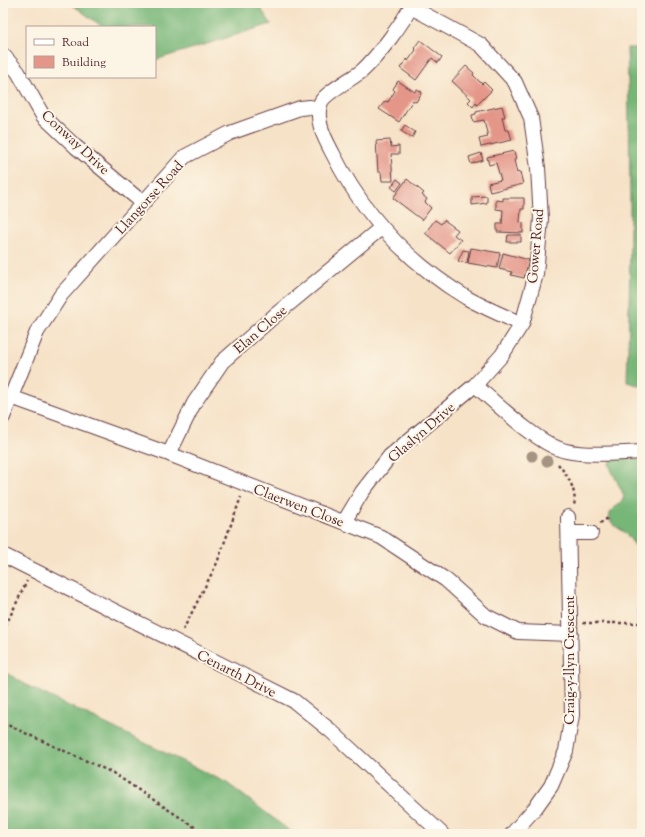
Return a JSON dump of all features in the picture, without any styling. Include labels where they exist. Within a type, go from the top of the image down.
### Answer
[{"type":"street","points":[[412,5],[386,43],[362,71],[322,100],[319,110],[319,119],[323,133],[344,176],[381,228],[413,259],[469,299],[522,324]]},
{"type":"street","name":"Gower Road","points":[[412,5],[481,45],[515,82],[531,118],[538,168],[541,219],[536,274],[522,324],[502,354],[475,385]]},
{"type":"street","name":"Conway Drive","points":[[3,55],[18,72],[43,116],[76,147],[143,202]]},
{"type":"street","name":"Llangorse Road","points":[[11,397],[37,332],[61,295],[184,157],[230,133],[300,108],[310,107],[319,110]]},
{"type":"street","name":"Elan Close","points":[[169,454],[194,403],[222,362],[273,317],[381,228]]},
{"type":"street","points":[[475,385],[536,436],[551,446],[564,451],[578,453],[642,452]]},
{"type":"street","name":"Glaslyn Drive","points":[[344,522],[362,492],[390,456],[475,385]]},
{"type":"street","points":[[3,417],[11,397]]},
{"type":"street","name":"Claerwen Close","points":[[11,397],[169,454],[381,537],[446,580],[486,616],[518,632],[570,629]]},
{"type":"street","name":"Craig-y-llyn Crescent","points":[[512,834],[536,807],[551,786],[566,751],[572,715],[568,517]]},
{"type":"street","points":[[568,533],[591,533]]},
{"type":"street","name":"Cenarth Drive","points":[[3,555],[294,701],[332,731],[442,834]]},
{"type":"path","points":[[556,461],[567,474],[574,489],[575,501],[573,510],[568,517]]},
{"type":"path","points":[[177,643],[217,563],[245,484]]},
{"type":"path","points":[[3,631],[32,570]]},
{"type":"path","points":[[570,629],[642,623]]},
{"type":"path","points":[[3,723],[113,773],[205,834]]},
{"type":"green space","points":[[70,3],[257,3],[271,24],[156,60],[156,26],[102,26]]},
{"type":"green space","points":[[627,48],[642,48],[642,386],[627,382],[630,215]]},
{"type":"green space","points":[[613,457],[637,458],[642,462],[642,623],[638,623],[640,551],[624,532],[611,522],[610,518],[612,510],[620,503],[624,496],[609,464]]},
{"type":"green space","points":[[3,671],[30,687],[227,783],[294,834],[3,834]]},
{"type":"building","points":[[420,40],[442,57],[438,63],[432,58],[416,80],[400,68],[407,59],[408,61],[416,50],[414,48]]},
{"type":"building","points":[[466,66],[474,73],[473,75],[482,84],[484,82],[492,90],[473,107],[468,102],[471,99],[452,81]]},
{"type":"building","points":[[398,81],[415,92],[417,89],[422,92],[416,102],[413,100],[399,122],[379,109],[385,101],[388,102],[395,91],[393,89]]},
{"type":"building","points":[[502,106],[505,117],[502,117],[505,130],[509,130],[512,140],[481,147],[479,139],[488,137],[484,120],[473,122],[472,115],[476,114],[476,112]]},
{"type":"building","points":[[405,125],[415,132],[412,138],[401,131]]},
{"type":"building","points":[[390,140],[391,147],[399,146],[399,154],[391,154],[393,181],[382,181],[381,172],[378,172],[376,141]]},
{"type":"building","points":[[514,151],[516,159],[514,160],[517,173],[520,172],[523,184],[490,192],[488,183],[501,180],[496,163],[489,165],[487,157]]},
{"type":"building","points":[[481,153],[483,160],[471,164],[469,157]]},
{"type":"building","points":[[397,179],[402,183],[396,191],[391,187]]},
{"type":"building","points":[[407,179],[424,193],[422,195],[427,199],[425,202],[431,208],[422,220],[393,198]]},
{"type":"building","points":[[487,196],[487,203],[472,205],[472,197]]},
{"type":"building","points":[[503,198],[524,198],[524,209],[521,209],[520,222],[523,223],[523,233],[497,232],[497,224],[502,224],[503,210],[496,209],[496,200],[503,201]]},
{"type":"building","points":[[435,220],[441,224],[444,220],[458,230],[454,235],[461,240],[450,253],[425,233]]},
{"type":"building","points":[[508,235],[521,235],[521,242],[507,242]]},
{"type":"building","points":[[471,248],[500,253],[497,268],[468,263]]},
{"type":"building","points":[[463,250],[469,251],[467,263],[458,261]]},
{"type":"building","points":[[503,253],[529,260],[524,278],[511,275],[512,272],[499,269]]}]
